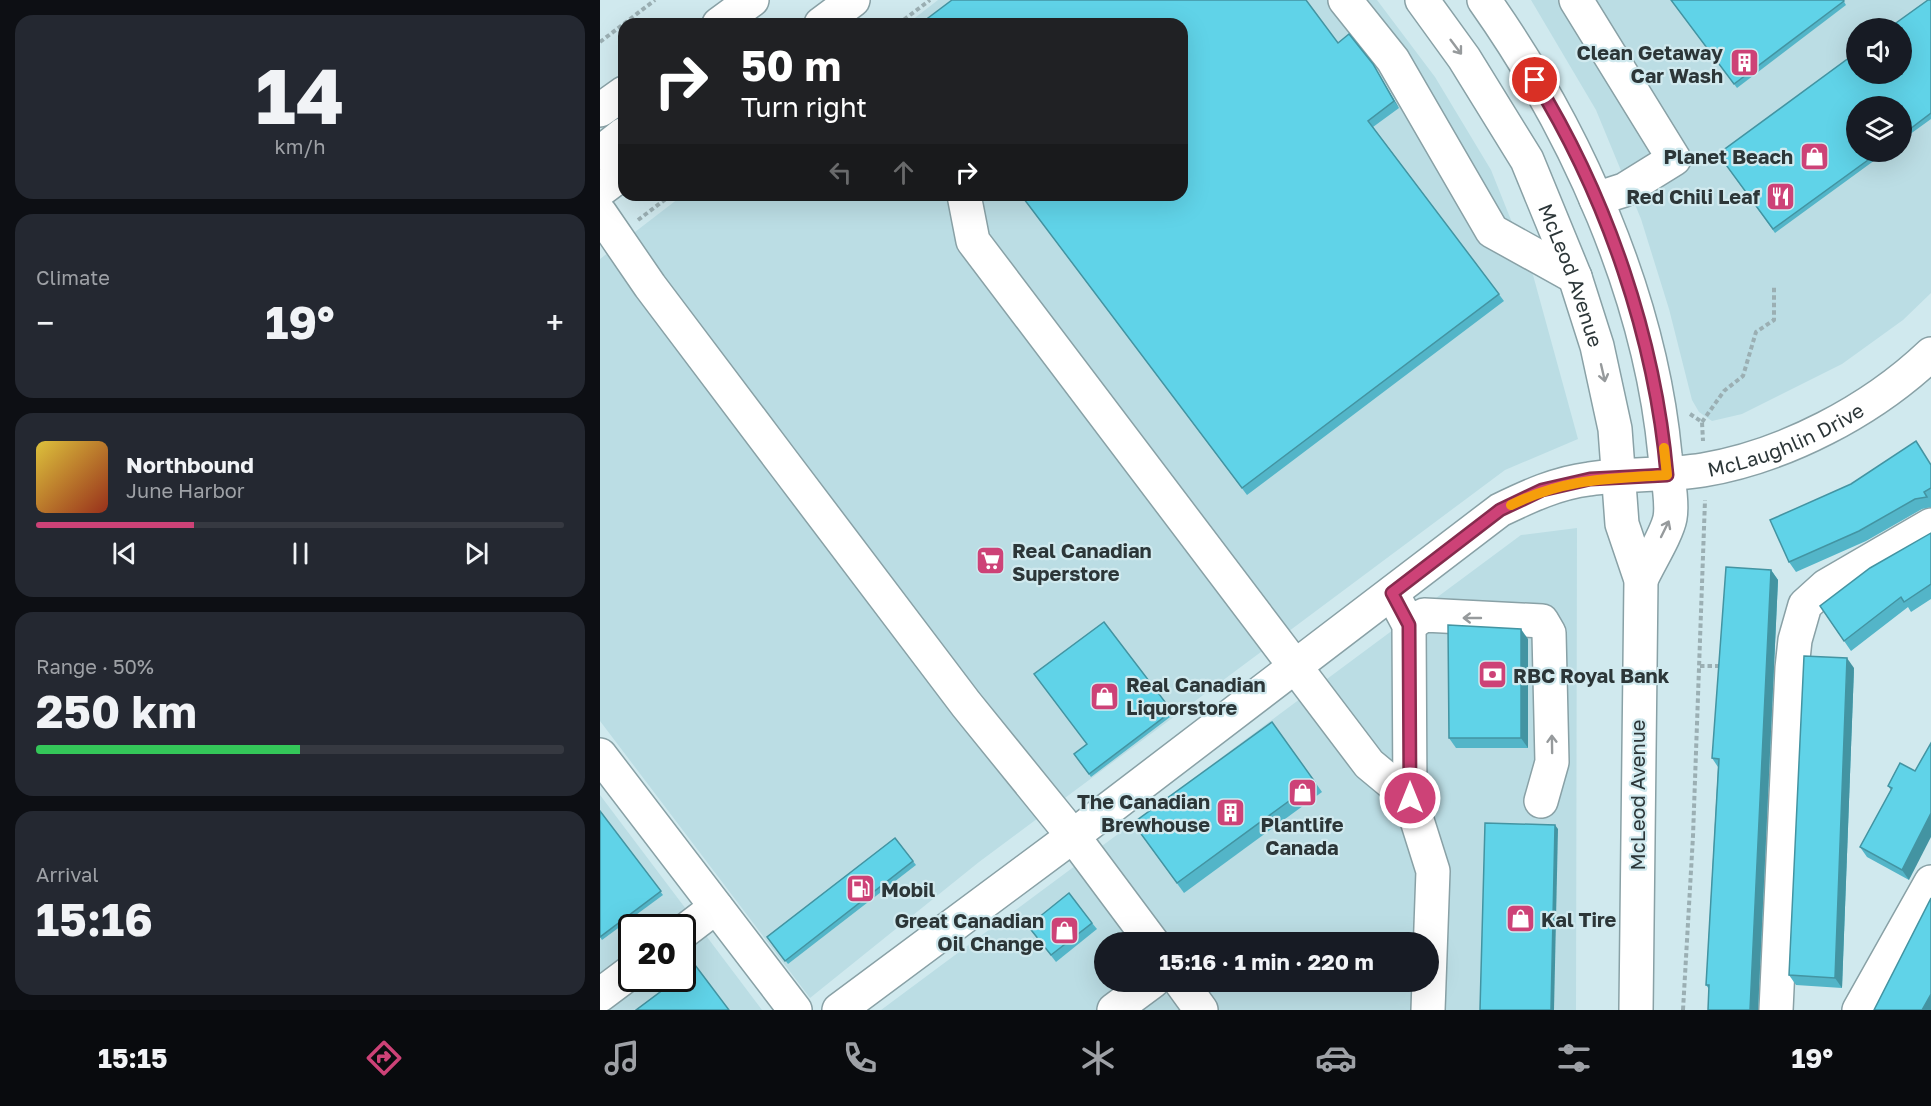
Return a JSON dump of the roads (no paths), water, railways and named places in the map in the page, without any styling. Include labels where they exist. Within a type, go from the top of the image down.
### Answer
[{"type":"street","points":[[727,18],[752,0]]},
{"type":"street","points":[[753,18],[768,0]]},
{"type":"street","points":[[1345,0],[1393,60],[1492,231],[1575,277]]},
{"type":"street","name":"McLeod Avenue","points":[[1422,0],[1464,58],[1527,160],[1575,277],[1597,346],[1615,429],[1622,524],[1641,580],[1636,1010]]},
{"type":"street","name":"McLeod Avenue","points":[[1484,0],[1557,115],[1596,199],[1621,265],[1642,334],[1662,418],[1670,518],[1641,580]]},
{"type":"street","points":[[1576,0],[1674,159],[1624,190],[1596,199]]},
{"type":"street","points":[[833,18],[852,9]]},
{"type":"street","points":[[600,110],[618,97]]},
{"type":"street","points":[[600,153],[618,139]]},
{"type":"street","points":[[600,190],[618,176]]},
{"type":"street","points":[[965,201],[973,241],[1369,764],[1410,798]]},
{"type":"street","points":[[600,213],[650,286],[912,633],[1073,836],[1145,932]]},
{"type":"street","name":"McLaughlin Drive","points":[[839,1010],[1073,836],[1295,664],[1500,510],[1542,490],[1590,479],[1667,475],[1738,461],[1816,431],[1860,408],[1928,366]]},
{"type":"street","points":[[1776,1010],[1792,668],[1795,640],[1805,605],[1826,586],[1931,525]]},
{"type":"street","points":[[1392,593],[1409,625],[1410,798],[1433,871],[1428,1010]]},
{"type":"street","points":[[1409,625],[1424,615],[1542,621],[1549,633],[1552,762],[1541,801]]},
{"type":"street","points":[[600,755],[795,1010]]},
{"type":"street","points":[[1859,1010],[1931,882]]},
{"type":"street","points":[[696,922],[716,907]]},
{"type":"street","points":[[600,995],[618,982]]},
{"type":"street","points":[[1114,1010],[1138,992]]},
{"type":"street","points":[[1188,992],[1201,1010]]},
{"type":"place","name":"Clean Getaway Car Wash","points":[[1744,63]]},
{"type":"place","name":"Planet Beach","points":[[1814,156]]},
{"type":"place","name":"Red Chili Leaf","points":[[1781,196]]},
{"type":"place","name":"Real Canadian Superstore","points":[[991,561]]},
{"type":"place","name":"RBC Royal Bank","points":[[1492,675]]},
{"type":"place","name":"Real Canadian Liquorstore","points":[[1105,696]]},
{"type":"place","name":"Plantlife Canada","points":[[1302,793]]},
{"type":"place","name":"The Canadian Brewhouse","points":[[1231,812]]},
{"type":"place","name":"Mobil","points":[[860,889]]},
{"type":"place","name":"Kal Tire","points":[[1520,919]]},
{"type":"place","name":"Great Canadian Oil Change","points":[[1065,931]]}]
